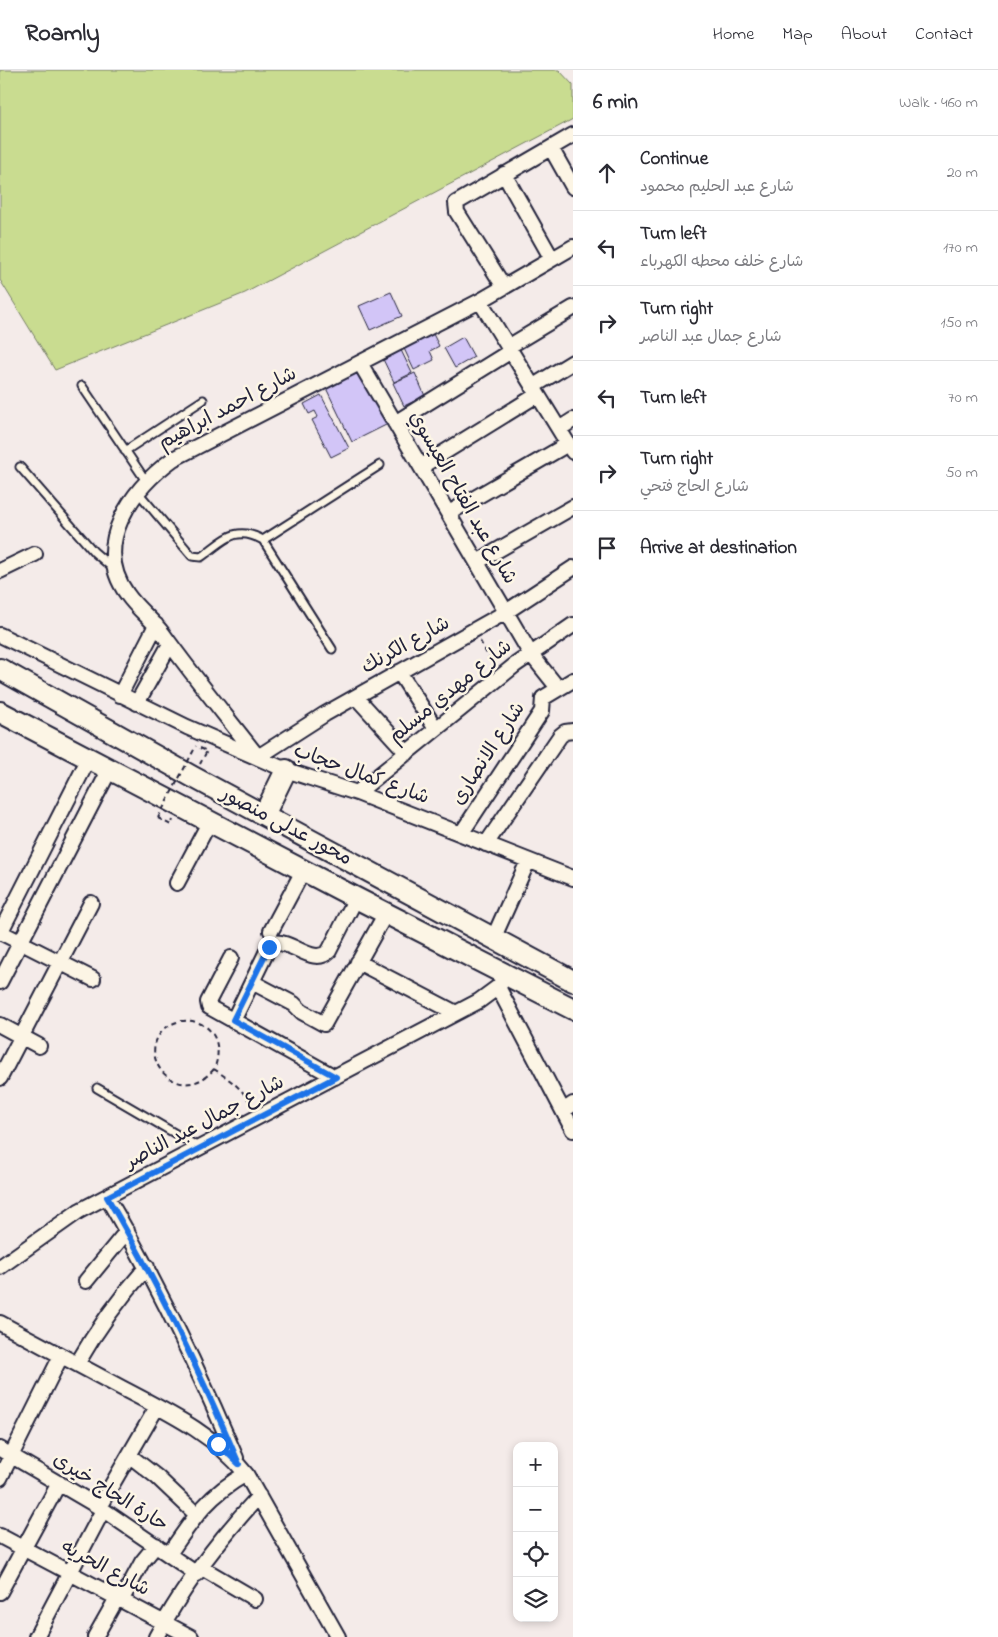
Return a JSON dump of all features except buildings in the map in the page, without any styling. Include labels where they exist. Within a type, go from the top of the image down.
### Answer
[{"type":"main road","name":"محور عدلى منصور","points":[[0,670],[264,815],[573,981]]},
{"type":"main road","name":"محور عدلى منصور","points":[[0,712],[386,913],[503,981],[573,1009]]},
{"type":"main road","points":[[264,815],[286,770]]},
{"type":"street","points":[[504,287],[455,206],[459,200],[573,135]]},
{"type":"street","points":[[551,148],[573,187]]},
{"type":"street","points":[[504,174],[552,259]]},
{"type":"street","name":"شارع احمد ابراهيم","points":[[258,757],[156,625],[126,594],[117,572],[113,548],[117,528],[125,508],[141,486],[159,469],[188,450],[480,301],[573,246]]},
{"type":"street","points":[[449,513],[570,448],[480,301]]},
{"type":"street","points":[[394,423],[573,308]]},
{"type":"street","points":[[422,466],[535,391],[573,362]]},
{"type":"street","name":"شارع عبد الفتاح العيسوي","points":[[360,363],[394,423],[422,466],[552,692]]},
{"type":"street","points":[[559,429],[573,420]]},
{"type":"street","points":[[476,562],[573,507]]},
{"type":"street","points":[[0,571],[35,554]]},
{"type":"street","name":"شارع الكرنك","points":[[258,757],[356,697],[506,612],[573,568]]},
{"type":"street","points":[[120,694],[156,625]]},
{"type":"street","name":"شارع مهدي مسلم","points":[[358,793],[530,654],[573,625]]},
{"type":"street","name":"شارع كمال حجاب","points":[[0,635],[137,703],[286,770],[358,793],[573,878]]},
{"type":"street","points":[[137,703],[170,644]]},
{"type":"street","points":[[399,672],[436,729]]},
{"type":"street","points":[[552,692],[573,680]]},
{"type":"street","name":"شارع الانصارى","points":[[461,834],[542,711],[543,698],[552,692]]},
{"type":"street","points":[[356,697],[407,753]]},
{"type":"street","points":[[486,844],[560,736],[570,731]]},
{"type":"street","points":[[89,758],[0,933],[93,979]]},
{"type":"street","points":[[0,982],[110,769]]},
{"type":"street","points":[[177,883],[210,822]]},
{"type":"street","points":[[493,939],[528,861]]},
{"type":"street","points":[[270,931],[303,871]]},
{"type":"street","points":[[233,1020],[273,943],[285,943],[319,957],[325,956],[356,898]]},
{"type":"street","points":[[0,1078],[91,903]]},
{"type":"street","points":[[252,982],[294,1004],[302,1012],[324,1024],[386,913]]},
{"type":"street","points":[[231,958],[207,1004],[210,1008],[336,1077]]},
{"type":"street","points":[[358,962],[456,1013]]},
{"type":"street","points":[[503,981],[568,1107],[573,1130]]},
{"type":"street","name":"شارع جمال عبد الناصر","points":[[0,1267],[54,1227],[107,1197],[479,1001],[503,981]]},
{"type":"street","points":[[0,1025],[39,1046]]},
{"type":"street","points":[[107,1197],[147,1267],[196,1364],[243,1469],[338,1637]]},
{"type":"street","points":[[86,1281],[127,1231]]},
{"type":"street","points":[[76,1364],[97,1329],[120,1297],[147,1267]]},
{"type":"street","points":[[0,1322],[158,1407],[218,1444],[243,1469]]},
{"type":"street","points":[[0,1478],[6,1452],[61,1356]]},
{"type":"street","points":[[36,1637],[101,1508],[158,1407]]},
{"type":"street","name":"حارة الحاج خيرى","points":[[6,1452],[101,1508],[169,1554],[255,1599]]},
{"type":"street","points":[[130,1456],[157,1476],[197,1515]]},
{"type":"street","points":[[169,1554],[197,1515],[243,1469]]},
{"type":"street","points":[[0,1592],[59,1483]]},
{"type":"street","points":[[156,1637],[199,1571],[259,1496]]},
{"type":"street","name":"شارع الحريه","points":[[0,1536],[191,1637]]},
{"type":"street","points":[[95,1637],[142,1562],[156,1545]]},
{"type":"lane","points":[[82,386],[125,451],[141,486],[192,556],[201,557],[235,533],[250,533],[263,540],[332,649]]},
{"type":"lane","points":[[125,451],[203,400]]},
{"type":"lane","points":[[263,540],[380,465]]},
{"type":"lane","points":[[20,467],[94,552],[117,572]]},
{"type":"lane","points":[[96,1088],[200,1148]]},
{"type":"path","points":[[474,630],[490,658]]},
{"type":"path","points":[[171,825],[158,818],[196,746]]},
{"type":"path","points":[[179,1021],[196,1022],[203,1025],[210,1030],[218,1045],[214,1069],[194,1083],[177,1083],[169,1079],[158,1067],[155,1059],[154,1051],[159,1035],[164,1029],[179,1021]]},
{"type":"path","points":[[214,1069],[243,1091],[257,1118]]},
{"type":"green space","points":[[0,70],[559,70],[573,85],[573,119],[245,293],[55,370],[0,280]]},
{"type":"route","points":[[218,1444],[239,1464],[196,1364],[147,1267],[107,1197],[336,1077],[233,1020],[269,947]]}]
